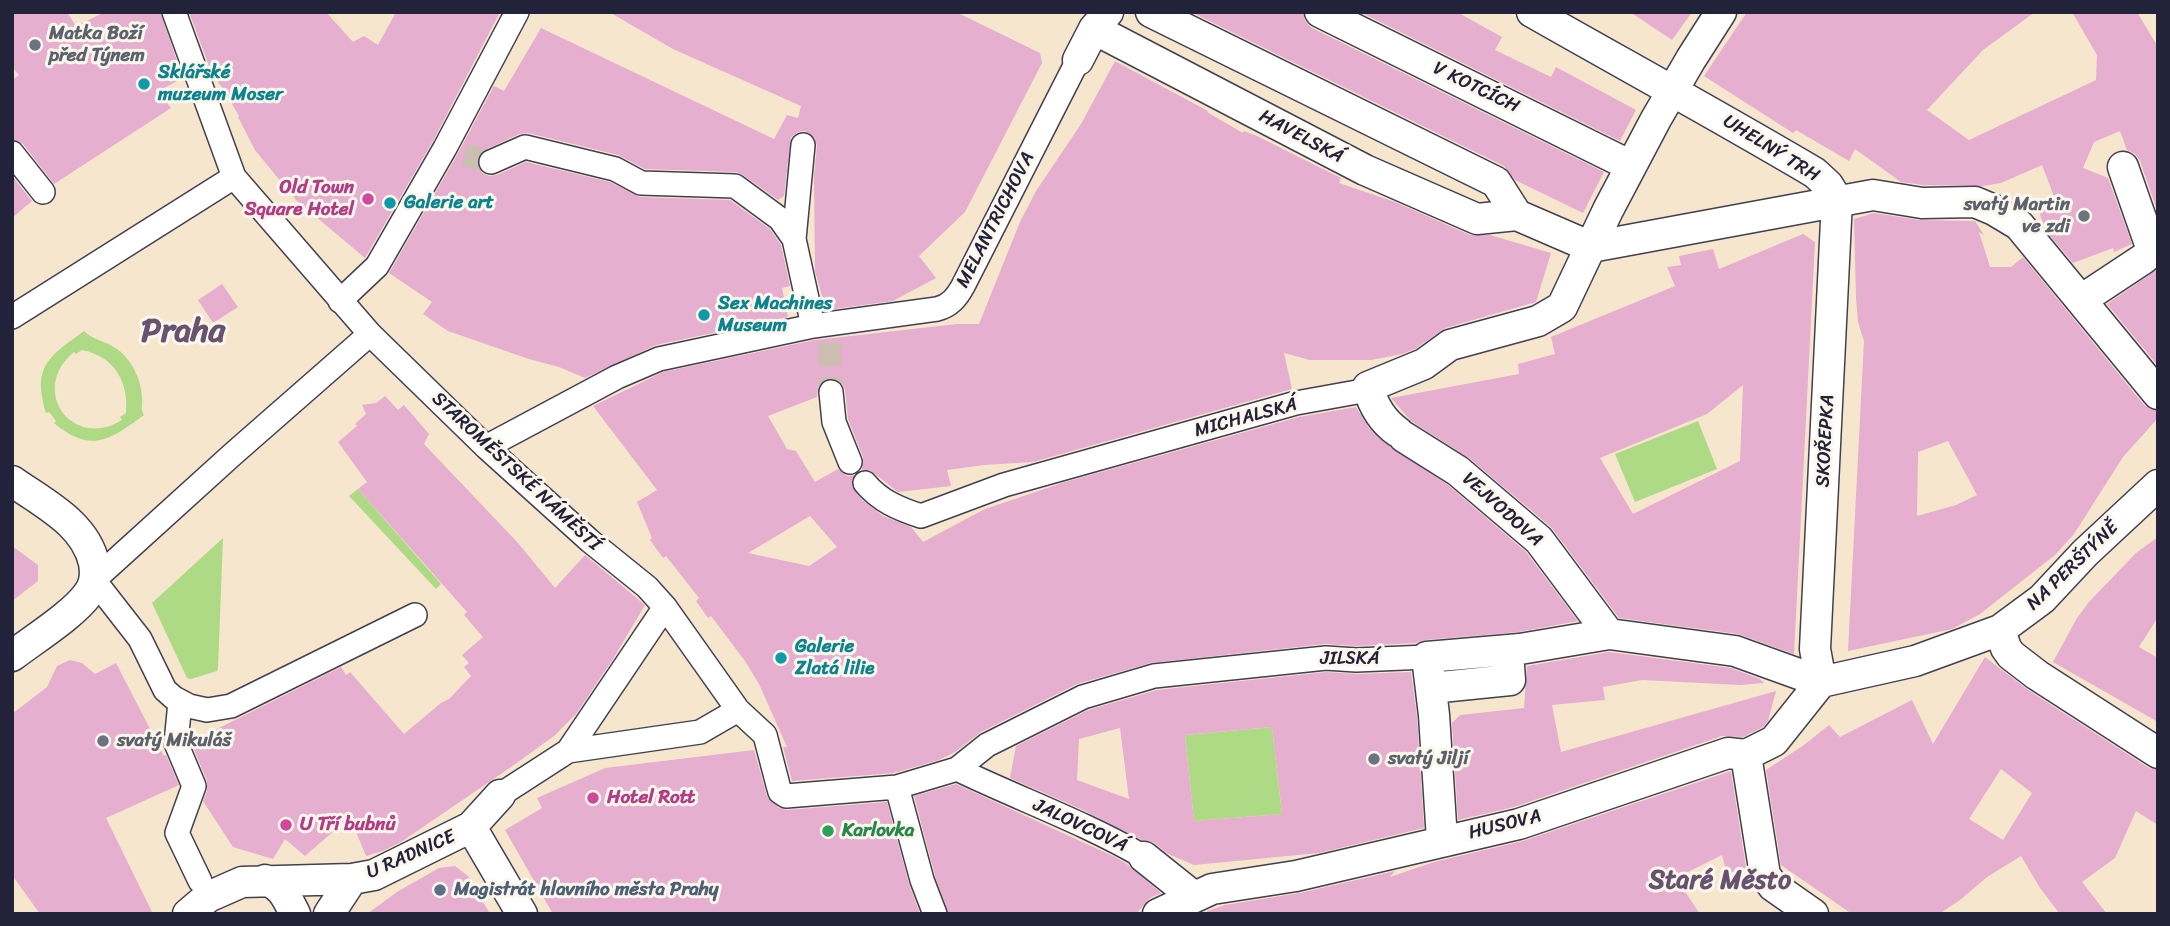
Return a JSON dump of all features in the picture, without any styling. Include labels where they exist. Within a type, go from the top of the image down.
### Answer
[{"type":"street","name":"STAROMĚSTSKÉ NÁMĚSTÍ","points":[[174,12],[234,177],[370,334],[486,447],[590,541],[647,587],[665,607],[738,710],[765,735],[769,746]]},
{"type":"street","points":[[340,301],[376,266],[455,152],[517,12]]},
{"type":"street","points":[[1151,12],[1496,182],[1517,215]]},
{"type":"street","name":"V KOTCÍCH","points":[[1320,12],[1631,166]]},
{"type":"street","name":"UHELNÝ TRH","points":[[1532,12],[1651,81],[1672,89],[1815,173],[1828,185],[1837,200],[1591,247]]},
{"type":"street","points":[[1591,247],[1672,89],[1721,12]]},
{"type":"street","name":"HAVELSKÁ","points":[[1101,17],[1390,181],[1477,219],[1517,215],[1591,247]]},
{"type":"street","name":"MELANTRICHOVA","points":[[486,447],[609,381],[659,359],[937,309],[953,301],[1101,17]]},
{"type":"street","points":[[794,239],[803,145]]},
{"type":"street","points":[[491,162],[525,147],[615,169],[641,183],[735,186],[780,219],[794,239],[823,331]]},
{"type":"street","points":[[12,153],[43,192]]},
{"type":"street","points":[[2081,300],[2143,258],[2151,247],[2123,167]]},
{"type":"street","points":[[12,317],[234,177]]},
{"type":"street","points":[[1837,200],[1873,195],[1922,203],[1975,202],[2019,225],[2158,394]]},
{"type":"street","name":"SKOŘEPKA","points":[[1821,682],[1815,649],[1837,200]]},
{"type":"street","name":"MICHALSKÁ","points":[[865,483],[890,505],[921,516],[1004,485],[1296,404],[1357,392],[1424,364],[1450,345],[1551,315],[1562,307],[1568,298],[1591,247]]},
{"type":"street","points":[[12,656],[87,592],[233,454],[370,334]]},
{"type":"street","name":"VEJVODOVA","points":[[1368,387],[1372,403],[1389,426],[1458,471],[1539,540],[1609,634]]},
{"type":"street","points":[[831,392],[834,422],[850,462]]},
{"type":"street","points":[[12,481],[73,524],[82,534],[93,559],[87,592]]},
{"type":"street","name":"NA PERŠTÝNĚ","points":[[1821,682],[1915,661],[2000,630],[2042,599],[2085,553],[2158,485]]},
{"type":"street","points":[[87,592],[140,639],[165,690],[180,702],[207,710],[231,706],[415,615]]},
{"type":"street","points":[[500,795],[568,751],[665,607]]},
{"type":"street","points":[[2000,630],[2011,655],[2158,753]]},
{"type":"street","name":"JILSKÁ","points":[[769,746],[780,792],[786,796],[897,787],[957,769],[987,745],[1083,696],[1154,676],[1326,658],[1356,660],[1508,651],[1609,634],[1735,651],[1821,682]]},
{"type":"street","points":[[1431,688],[1510,680],[1508,651]]},
{"type":"street","points":[[1427,657],[1440,785],[1442,840]]},
{"type":"street","name":"HUSOVA","points":[[1158,914],[1212,890],[1296,876],[1519,824],[1728,753],[1746,755],[1773,741],[1821,682]]},
{"type":"street","points":[[180,702],[176,743],[194,786],[177,834],[200,881]]},
{"type":"street","points":[[568,751],[700,732],[738,710]]},
{"type":"street","points":[[1746,755],[1765,875],[1773,886],[1813,914]]},
{"type":"street","name":"JALOVCOVÁ","points":[[957,769],[1074,820],[1144,857],[1194,897]]},
{"type":"street","points":[[897,787],[922,880],[936,914]]},
{"type":"street","name":"U RADNICE","points":[[188,914],[199,903],[242,882],[365,878],[385,871],[471,827],[500,795]]},
{"type":"street","points":[[471,827],[522,914]]},
{"type":"street","points":[[329,914],[352,879]]},
{"type":"street","points":[[265,880],[281,888],[295,914]]},
{"type":"green space","points":[[84,331],[113,346],[134,368],[139,380],[144,415],[110,437],[90,441],[79,438],[67,433],[54,423],[56,421],[49,412],[46,413],[41,384],[43,373],[53,356]],"holes":[[[82,350],[111,364],[125,391],[126,413],[120,417],[122,420],[104,428],[87,428],[73,422],[62,412],[56,398],[55,383],[61,367],[74,352],[76,354]]]},
{"type":"green space","points":[[1698,421],[1717,469],[1635,502],[1615,454]]},
{"type":"green space","points":[[358,489],[441,584],[436,589],[349,496]]},
{"type":"green space","points":[[223,538],[218,668],[217,671],[191,679],[187,678],[152,603]]},
{"type":"green space","points":[[1272,727],[1282,814],[1194,821],[1185,735]]},
{"type":"building","points":[[12,12],[67,12],[76,26],[105,12],[160,12],[183,78],[158,91],[171,108],[54,184],[23,144],[12,139],[12,80],[19,75],[12,67]]},
{"type":"building","points":[[189,12],[326,12],[353,42],[364,36],[378,45],[396,12],[500,12],[433,141],[365,258],[296,200],[255,150],[239,116],[212,74]]},
{"type":"building","points":[[609,12],[956,12],[1040,53],[1042,63],[965,212],[919,256],[936,278],[893,301],[826,310],[815,271],[814,176],[817,146],[815,139],[805,131],[791,137],[784,196],[778,200],[736,172],[645,169],[618,155],[528,133],[519,134],[479,154],[478,167],[482,173],[489,176],[526,162],[610,182],[640,197],[730,200],[770,229],[781,245],[790,286],[782,288],[788,317],[656,345],[585,378],[448,331],[423,314],[432,302],[389,273],[494,86],[504,91],[541,28],[774,139],[787,115],[798,118],[801,106],[673,49]]},
{"type":"building","points":[[1191,12],[1303,12],[1305,21],[1312,28],[1604,172],[1583,213],[1515,180],[1504,166]]},
{"type":"building","points":[[1360,12],[1457,12],[1502,37],[1495,50],[1551,77],[1556,67],[1636,110],[1620,141]]},
{"type":"building","points":[[1630,12],[1692,12],[1672,40]]},
{"type":"building","points":[[1747,12],[2035,12],[1983,50],[1927,110],[1969,140],[2096,80],[2097,55],[2072,12],[2137,12],[2158,47],[2158,213],[2140,161],[2135,154],[2127,150],[2120,131],[2094,142],[2083,168],[2108,178],[2132,244],[2073,263],[2045,230],[2039,211],[2057,204],[2042,165],[2001,183],[1983,186],[1923,185],[1901,182],[1855,149],[1849,161],[1796,130],[1793,133],[1704,76]]},
{"type":"building","points":[[1115,61],[1243,133],[1244,131],[1257,136],[1341,178],[1339,183],[1395,202],[1470,235],[1490,235],[1551,253],[1536,302],[1445,328],[1415,349],[1402,354],[1371,360],[1310,360],[1284,353],[1292,389],[1033,462],[947,470],[951,486],[898,492],[870,470],[862,470],[863,457],[848,419],[845,390],[842,383],[829,378],[822,381],[818,387],[817,397],[768,416],[787,449],[796,451],[815,482],[838,469],[847,476],[854,475],[852,487],[862,500],[883,516],[911,527],[923,542],[985,509],[1065,482],[1299,417],[1356,407],[1369,428],[1382,441],[1448,485],[1526,552],[1578,621],[1518,632],[1416,643],[1356,646],[1325,644],[1150,663],[1077,684],[981,732],[955,752],[939,760],[894,773],[792,781],[783,747],[787,747],[759,684],[711,616],[708,618],[696,601],[699,598],[650,540],[652,538],[637,502],[657,490],[593,406],[663,372],[815,340],[957,324],[979,324],[1020,222],[1036,191],[1081,124]],"holes":[[[810,516],[837,547],[809,566],[748,553]]]},
{"type":"building","points":[[12,176],[32,201],[12,218]]},
{"type":"building","points":[[1874,213],[1919,220],[1975,221],[1984,235],[1979,232],[1990,267],[2011,267],[2023,257],[2144,405],[2158,411],[2158,418],[2123,457],[2074,534],[2055,555],[1980,614],[1952,629],[1848,651],[1864,341],[1858,322],[1856,298],[1854,219]],"holes":[[[1948,441],[1977,495],[1956,505],[1917,516],[1918,452]]]},
{"type":"building","points":[[1803,234],[1815,242],[1794,654],[1738,634],[1619,618],[1551,527],[1469,458],[1411,421],[1391,398],[1519,374],[1518,364],[1555,354],[1551,337],[1675,286],[1667,267],[1681,265],[1679,256],[1713,249],[1719,269]],"holes":[[[1743,385],[1740,461],[1633,514],[1600,458],[1707,414]]]},
{"type":"building","points":[[2158,269],[2158,366],[2107,304]]},
{"type":"building","points":[[222,284],[238,307],[213,323],[198,300]]},
{"type":"building","points":[[385,396],[398,410],[404,405],[429,434],[424,444],[518,543],[555,588],[585,555],[645,605],[576,714],[554,736],[511,767],[401,842],[383,851],[366,856],[350,817],[305,856],[285,839],[273,859],[233,847],[203,801],[207,781],[191,742],[341,667],[346,675],[350,672],[404,734],[449,699],[471,676],[464,667],[469,663],[462,655],[483,637],[464,615],[467,612],[358,489],[367,482],[338,442],[357,426],[355,424],[366,414],[362,405],[376,403]]},
{"type":"building","points":[[2158,537],[2158,617],[2139,647],[2158,658],[2158,722],[2053,662],[2089,602],[2136,553]]},
{"type":"building","points":[[12,546],[38,565],[38,581],[12,601]]},
{"type":"building","points":[[1609,652],[1731,668],[1764,683],[1740,685],[1642,680],[1603,687],[1605,700],[1552,705],[1561,752],[1776,691],[1768,721],[1763,727],[1743,737],[1722,736],[1514,807],[1458,820],[1452,723],[1460,715],[1524,708],[1527,666]]},
{"type":"building","points":[[1985,657],[2028,690],[2149,768],[2158,770],[2158,825],[2136,811],[2115,858],[2082,882],[2107,914],[2060,914],[2021,856],[1987,877],[1939,914],[1852,914],[1781,865],[1766,770],[1829,725],[1840,737],[1912,700],[1933,744]],"holes":[[[2001,769],[2032,793],[2003,840],[1969,819]]]},
{"type":"building","points":[[70,660],[82,663],[95,674],[116,663],[164,756],[166,755],[179,785],[106,818],[153,914],[40,914],[12,875],[12,714],[47,687],[57,666]]},
{"type":"building","points":[[1326,672],[1411,672],[1417,717],[1424,828],[1319,853],[1194,865],[1168,854],[1154,843],[1142,840],[1081,809],[1010,778],[1016,746],[1088,710],[1157,690]],"holes":[[[1272,727],[1282,814],[1194,821],[1185,735]],[[1120,728],[1129,799],[1077,780],[1079,739]]]},
{"type":"building","points":[[754,750],[767,796],[779,808],[787,810],[887,802],[920,914],[553,914],[505,830],[542,808],[537,798],[605,768]]},
{"type":"building","points":[[1731,771],[1746,868],[1727,874],[1722,855],[1676,878],[1700,914],[1208,914],[1207,911],[1225,905],[1300,893],[1395,871],[1390,877],[1434,862],[1523,841]]},
{"type":"building","points":[[956,784],[1115,857],[1161,893],[1150,898],[1136,914],[949,914],[935,876],[914,796]]},
{"type":"building","name":"Magistrát hlavního města Prahy","points":[[455,866],[468,876],[490,914],[367,914],[397,892],[439,868]]},
{"type":"tunnel","points":[[465,155],[491,162]]},
{"type":"tunnel","points":[[829,343],[831,392]]},
{"type":"place","name":"Matka Boží před Týnem","points":[[35,45]]},
{"type":"place","name":"Sklářské muzeum Moser","points":[[144,84]]},
{"type":"place","name":"Old Town Square Hotel","points":[[368,199]]},
{"type":"place","name":"Galerie art","points":[[390,203]]},
{"type":"place","name":"svatý Martin ve zdi","points":[[2084,216]]},
{"type":"place","name":"Sex Machines Museum","points":[[704,315]]},
{"type":"place","name":"Galerie Zlatá lilie","points":[[781,658]]},
{"type":"place","name":"svatý Mikuláš","points":[[103,741]]},
{"type":"place","name":"svatý Jiljí","points":[[1374,759]]},
{"type":"place","name":"Hotel Rott","points":[[593,798]]},
{"type":"place","name":"U Tří bubnů","points":[[286,825]]},
{"type":"place","name":"Karlovka","points":[[828,831]]},
{"type":"place","name":"Magistrát hlavního města Prahy","points":[[440,890]]},
{"type":"district","name":"Praha","points":[[183,333]]},
{"type":"district","name":"Staré Město","points":[[1720,881]]}]
